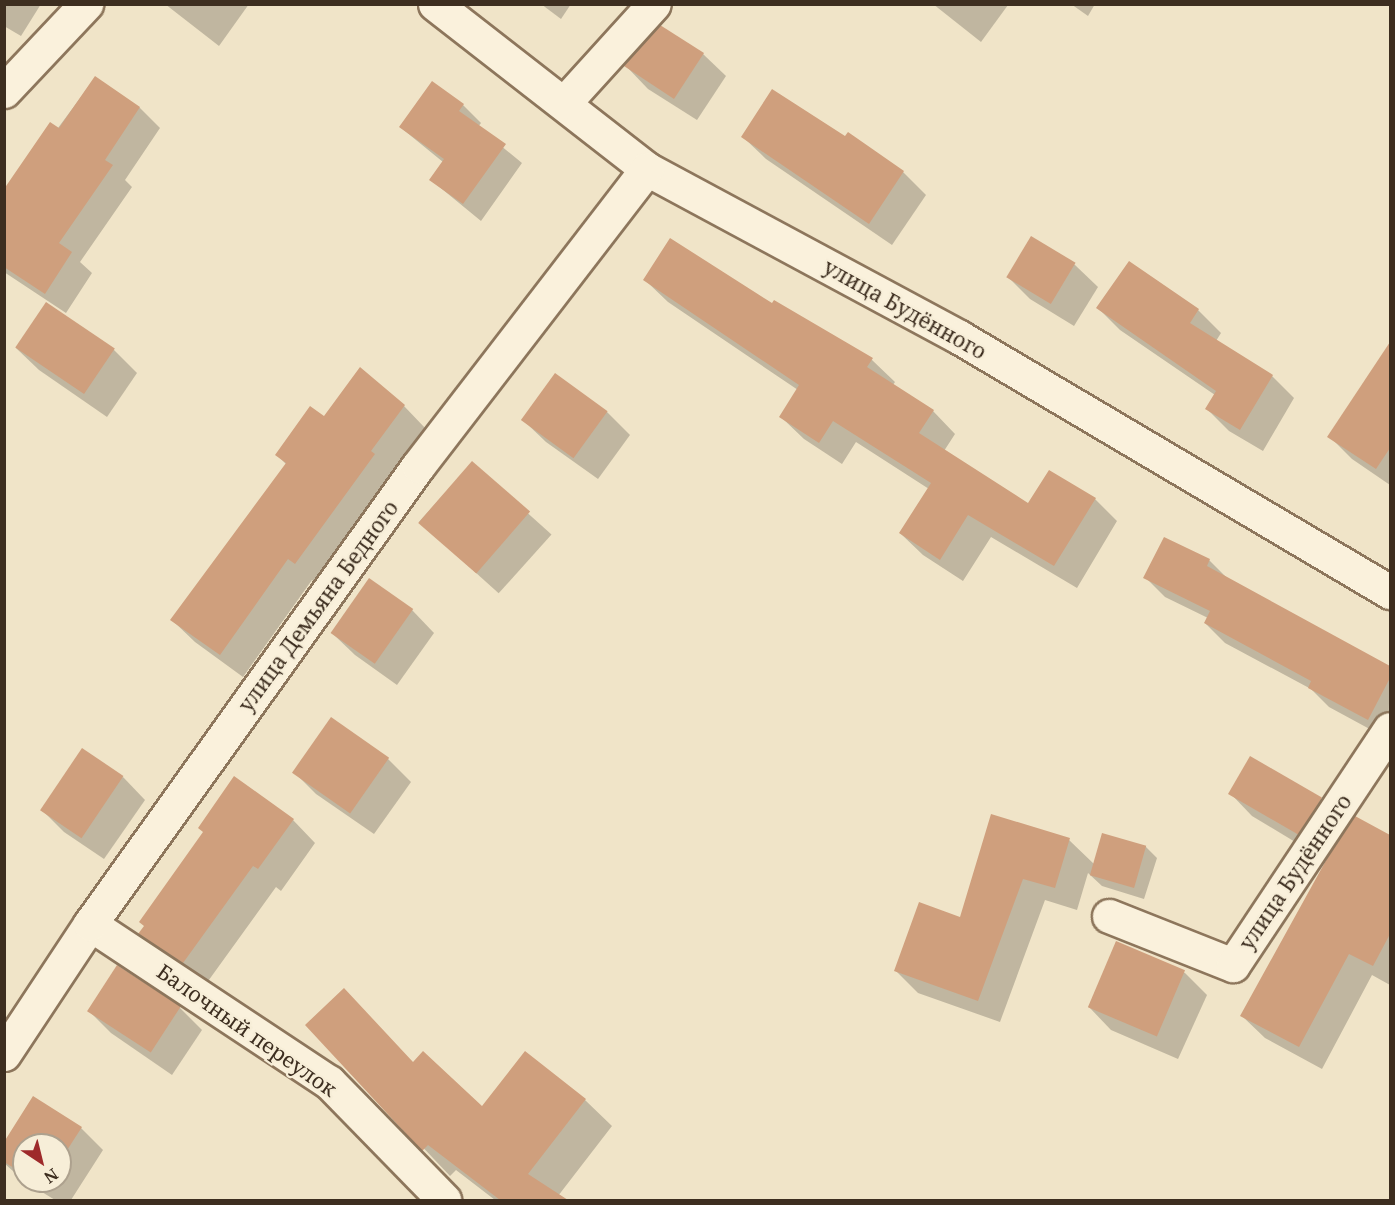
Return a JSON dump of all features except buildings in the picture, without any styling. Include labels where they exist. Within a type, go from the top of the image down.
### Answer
[{"type":"street","points":[[4,91],[86,4]]},
{"type":"street","name":"улица Будённого","points":[[435,4],[565,102],[647,169],[959,337],[1390,592]]},
{"type":"street","points":[[565,102],[654,4]]},
{"type":"street","name":"улица Демьяна Бедного","points":[[4,1054],[90,924],[418,466],[647,169]]},
{"type":"street","name":"улица Будённого","points":[[1109,916],[1233,965],[1390,729]]},
{"type":"street","name":"Балочный переулок","points":[[90,924],[329,1083],[444,1200]]}]
